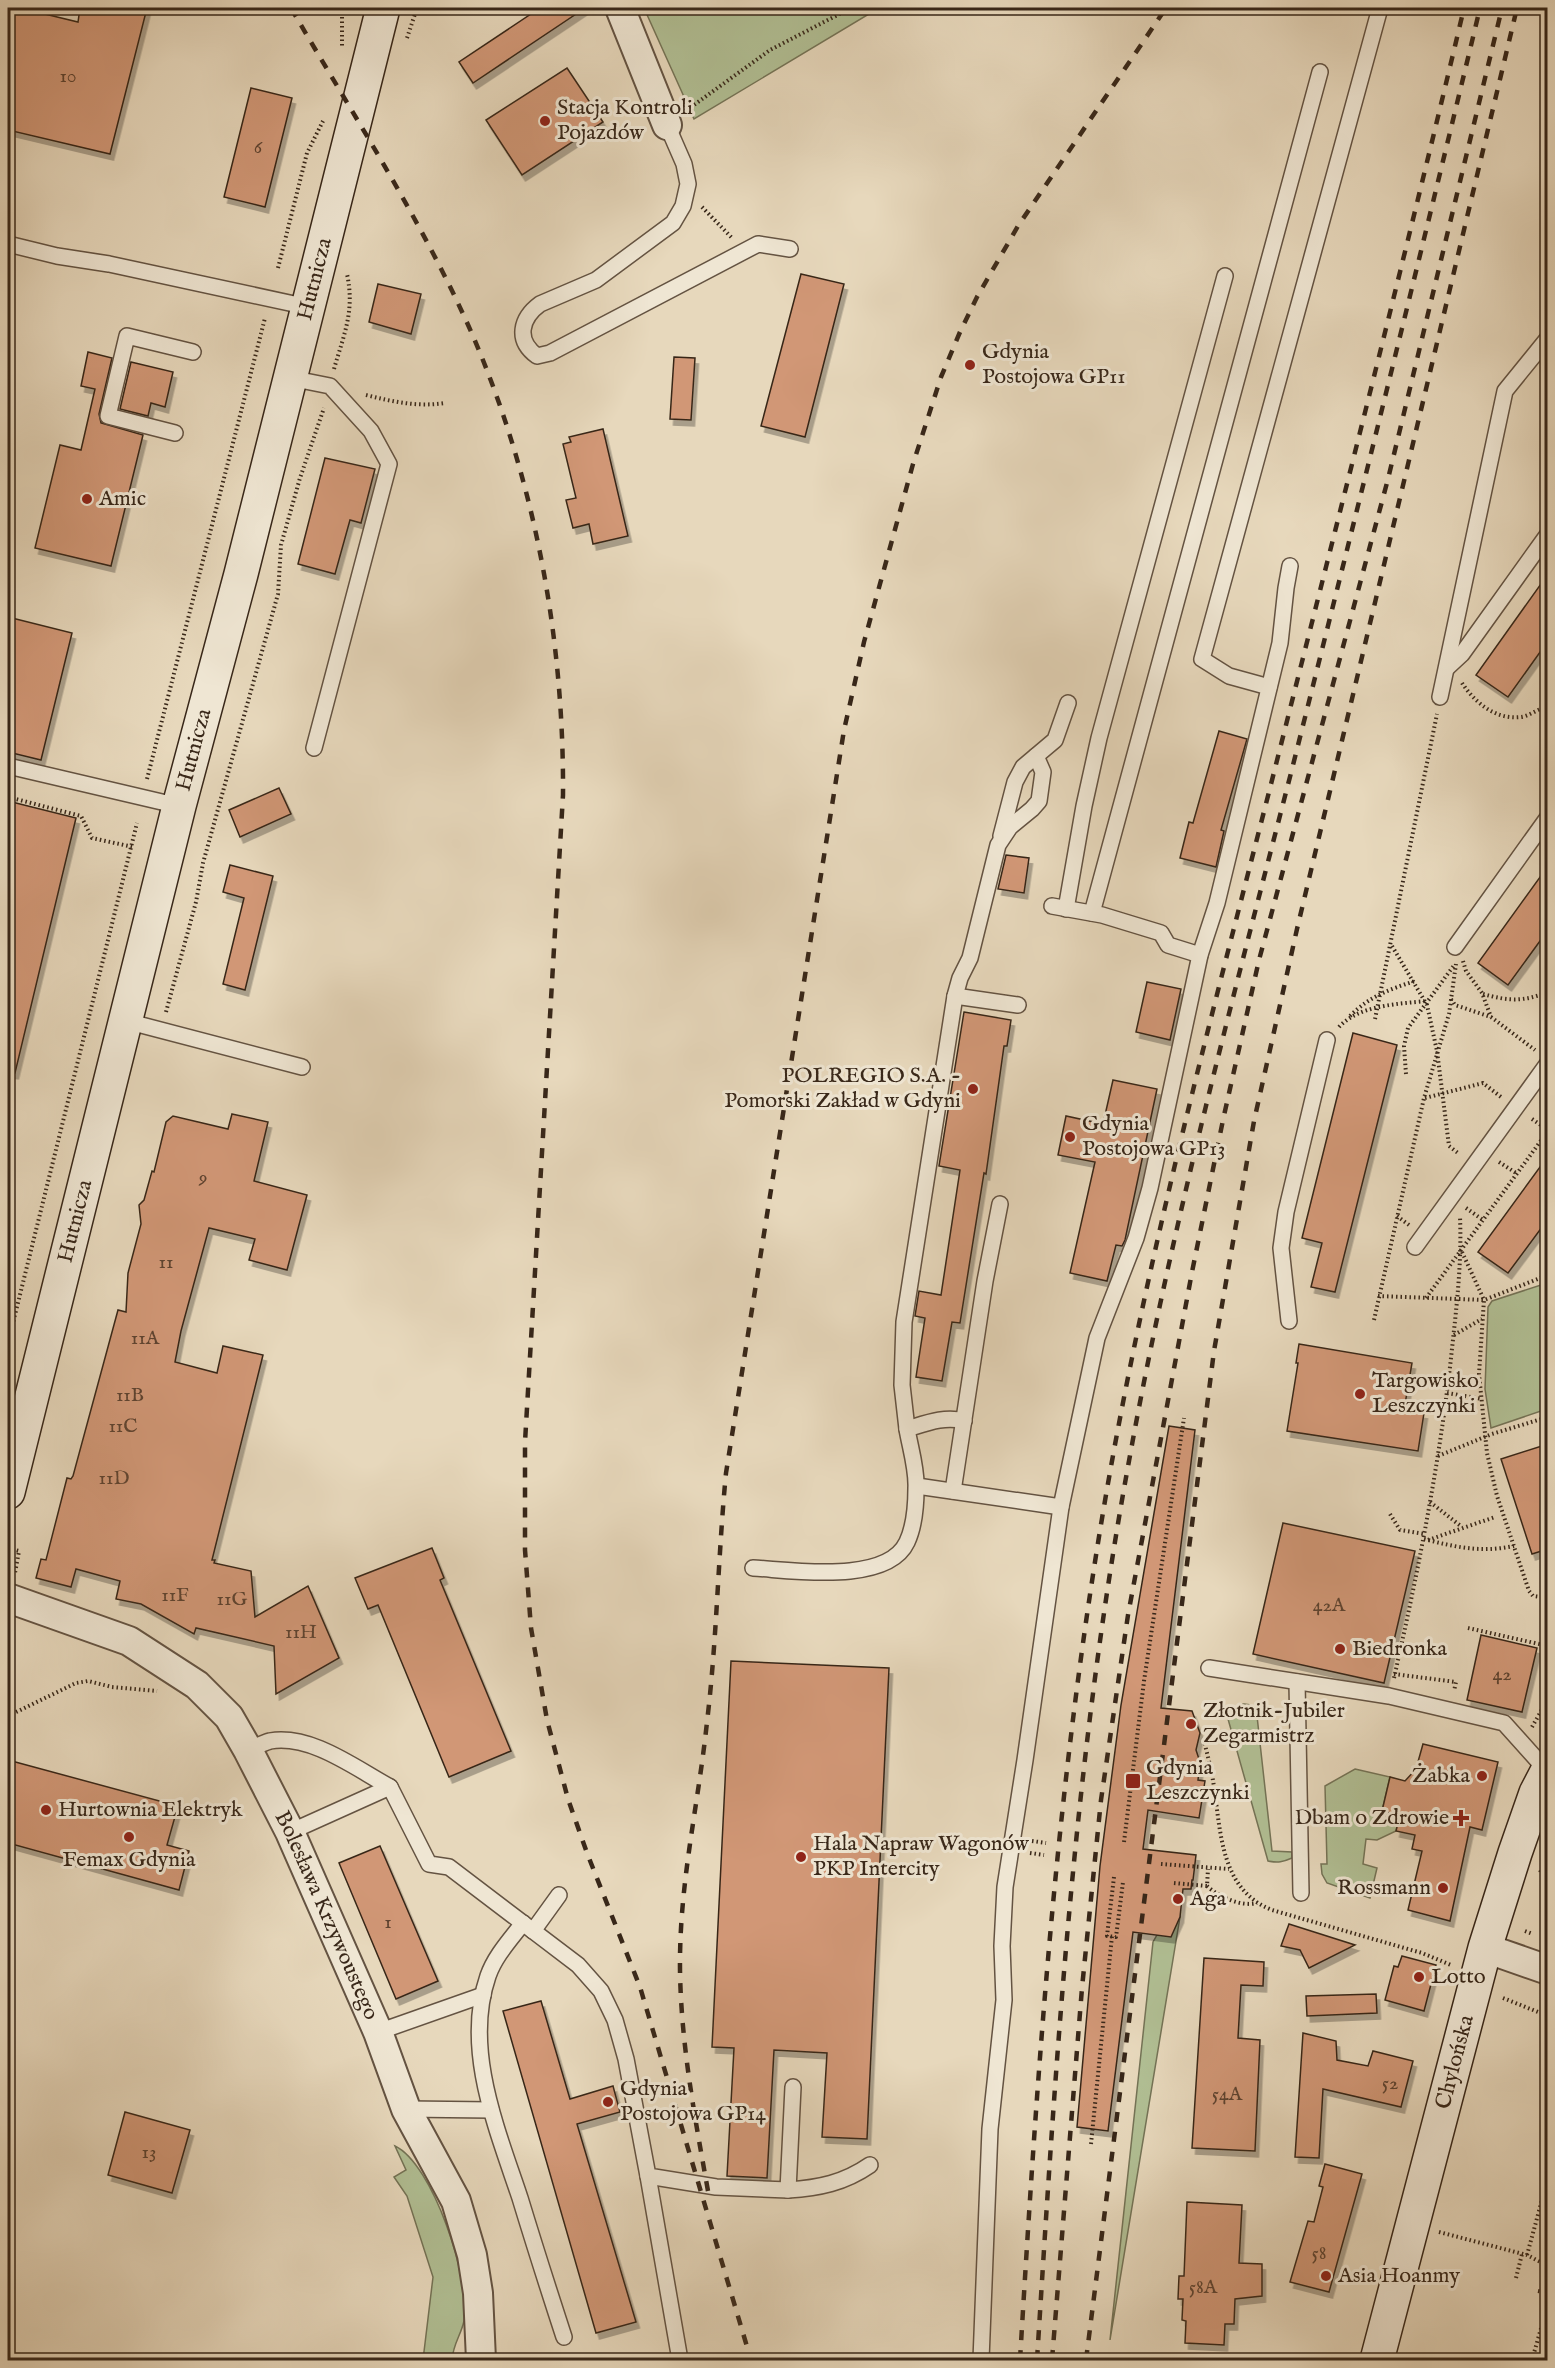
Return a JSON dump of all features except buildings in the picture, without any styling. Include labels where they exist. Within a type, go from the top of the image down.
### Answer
[{"type":"main road","name":"Hutnicza","points":[[10,1474],[179,806],[241,574],[383,8]]},
{"type":"main road","name":"Chylońska","points":[[1377,2361],[1485,1948],[1536,1793],[1547,1771]]},
{"type":"street","points":[[620,8],[667,125]]},
{"type":"street","name":"Bolesława Krzywoustego","points":[[8,1598],[129,1641],[197,1685],[229,1717],[290,1832],[378,2032],[406,2109],[456,2201],[478,2293],[481,2361]]},
{"type":"street","points":[[1485,1948],[1548,1970]]},
{"type":"lane","points":[[1269,687],[1229,676],[1202,659],[1380,8]]},
{"type":"lane","points":[[1092,913],[1320,72]]},
{"type":"lane","points":[[667,125],[684,164],[687,177],[687,191],[679,215],[666,229],[596,280],[533,309],[522,331],[531,351],[537,356],[550,353],[745,249],[766,244],[790,249]]},
{"type":"lane","points":[[8,244],[308,307]]},
{"type":"lane","points":[[1200,955],[1167,945],[1161,933],[1092,913],[1059,907],[1100,738],[1225,276]]},
{"type":"lane","points":[[175,433],[108,416],[127,336],[193,352]]},
{"type":"lane","points":[[1440,697],[1452,665],[1505,391],[1548,338]]},
{"type":"lane","points":[[290,378],[330,386],[371,431],[389,464],[314,748]]},
{"type":"lane","points":[[1452,665],[1548,534]]},
{"type":"lane","points":[[981,2361],[990,2119],[1004,2000],[1002,1946],[1004,1896],[1061,1507],[1097,1338],[1144,1212],[1200,955],[1217,903],[1280,644],[1290,566]]},
{"type":"lane","points":[[753,1568],[864,1571],[885,1563],[897,1555],[907,1543],[917,1486],[902,1385],[903,1322],[955,996],[960,978],[970,958],[1015,782],[1023,767],[1055,740],[1068,703]]},
{"type":"lane","points":[[998,845],[1010,827],[1039,801],[1043,772],[1036,756]]},
{"type":"lane","points":[[8,766],[179,806]]},
{"type":"lane","points":[[1456,954],[1548,817]]},
{"type":"lane","points":[[955,996],[1018,1005]]},
{"type":"lane","points":[[126,1021],[302,1067]]},
{"type":"lane","points":[[1289,1321],[1281,1248],[1286,1212],[1327,1040]]},
{"type":"lane","points":[[1414,1247],[1515,1107],[1543,1058]]},
{"type":"lane","points":[[953,1491],[999,1204]]},
{"type":"lane","points":[[907,1429],[936,1420],[952,1418],[964,1421]]},
{"type":"lane","points":[[917,1486],[1061,1507]]},
{"type":"lane","points":[[1209,1668],[1389,1696],[1504,1723],[1547,1771]]},
{"type":"lane","points":[[1297,1682],[1301,1893]]},
{"type":"lane","points":[[248,1750],[268,1742],[299,1741],[314,1746],[390,1787],[429,1864],[449,1868],[578,1965],[601,1991],[609,2005],[626,2060],[680,2361]]},
{"type":"lane","points":[[290,1832],[390,1787]]},
{"type":"lane","points":[[559,1895],[496,1959],[483,1995],[480,2055],[491,2110],[564,2337]]},
{"type":"lane","points":[[378,2032],[483,1995]]},
{"type":"lane","points":[[788,2190],[793,2087]]},
{"type":"lane","points":[[406,2109],[491,2110]]},
{"type":"lane","points":[[648,2176],[716,2187],[788,2190],[829,2186],[856,2175],[870,2165]]},
{"type":"path","points":[[342,8],[342,52]]},
{"type":"path","points":[[405,42],[417,8]]},
{"type":"path","points":[[667,125],[770,50],[851,8]]},
{"type":"path","points":[[278,268],[307,153],[325,117]]},
{"type":"path","points":[[687,191],[745,249]]},
{"type":"path","points":[[162,1030],[196,902],[203,862],[278,594],[281,545],[330,386],[351,308],[351,292],[346,270]]},
{"type":"path","points":[[144,790],[265,318]]},
{"type":"path","points":[[330,386],[400,404],[423,406],[445,404]]},
{"type":"path","points":[[1452,665],[1468,692],[1493,713],[1521,717],[1548,707]]},
{"type":"path","points":[[1375,1019],[1392,945],[1440,697]]},
{"type":"path","points":[[8,797],[81,816],[92,838],[133,847]]},
{"type":"path","points":[[8,1343],[133,847],[137,823]]},
{"type":"path","points":[[1392,945],[1426,1003],[1437,1051],[1449,1146],[1473,1165]]},
{"type":"path","points":[[1456,954],[1461,955],[1466,971],[1482,993],[1491,1017]]},
{"type":"path","points":[[1374,1320],[1424,1098],[1449,1014],[1456,954]]},
{"type":"path","points":[[1406,1074],[1404,1046],[1408,1028],[1456,954]]},
{"type":"path","points":[[1327,1040],[1364,1002],[1380,993],[1414,981]]},
{"type":"path","points":[[1482,993],[1505,1000],[1519,1000],[1548,992]]},
{"type":"path","points":[[1451,999],[1455,1005],[1491,1017],[1543,1058]]},
{"type":"path","points":[[1347,1018],[1377,1008],[1426,1003]]},
{"type":"path","points":[[1449,1014],[1455,1005]]},
{"type":"path","points":[[1424,1098],[1483,1083],[1515,1107]]},
{"type":"path","points":[[1426,1298],[1548,1131]]},
{"type":"path","points":[[1389,1696],[1425,1538],[1438,1456],[1454,1335],[1461,1249],[1460,1215]]},
{"type":"path","points":[[1461,1249],[1484,1300],[1479,1374],[1485,1437],[1497,1496],[1529,1591],[1533,1596],[1548,1598]]},
{"type":"path","points":[[1378,1296],[1484,1300],[1548,1275]]},
{"type":"path","points":[[1454,1335],[1483,1318]]},
{"type":"path","points":[[1447,1393],[1482,1399]]},
{"type":"path","points":[[1438,1456],[1485,1437],[1548,1417]]},
{"type":"path","points":[[1124,1842],[1144,1681],[1184,1418]]},
{"type":"path","points":[[1430,1502],[1462,1528]]},
{"type":"path","points":[[1390,1514],[1400,1530],[1462,1549],[1514,1546]]},
{"type":"path","points":[[1425,1538],[1495,1517]]},
{"type":"path","points":[[8,1548],[14,1549]]},
{"type":"path","points":[[1541,1644],[1547,1620]]},
{"type":"path","points":[[1468,1628],[1548,1646]]},
{"type":"path","points":[[1394,1674],[1456,1682]]},
{"type":"path","points":[[8,1716],[76,1683],[88,1681],[130,1689],[172,1691],[197,1685]]},
{"type":"path","points":[[1534,1721],[1548,1699]]},
{"type":"path","points":[[1032,1853],[1044,1855]]},
{"type":"path","points":[[1161,1864],[1229,1869]]},
{"type":"path","points":[[1207,1886],[1209,1869]]},
{"type":"path","points":[[1540,1870],[1548,1885]]},
{"type":"path","points":[[1114,1877],[1107,1936],[1116,1937],[1123,1882]]},
{"type":"path","points":[[1174,1883],[1207,1886],[1215,1894],[1249,1905],[1257,1903]]},
{"type":"path","points":[[1090,2144],[1112,1936]]},
{"type":"path","points":[[1503,1998],[1548,2016]]},
{"type":"path","points":[[1516,2278],[1548,2178]]},
{"type":"path","points":[[1442,2221],[1439,2232],[1524,2254],[1548,2266]]},
{"type":"path","points":[[1538,2291],[1548,2293]]},
{"type":"path","points":[[1532,2361],[1548,2304]]},
{"type":"green space","points":[[644,8],[879,8],[694,119]]},
{"type":"green space","points":[[1547,1283],[1547,1409],[1491,1428],[1485,1389],[1488,1307],[1492,1301]]},
{"type":"green space","points":[[1244,1704],[1251,1705],[1257,1716],[1272,1851],[1292,1852],[1292,1858],[1283,1861],[1268,1861],[1228,1719],[1233,1708]]},
{"type":"green space","points":[[1355,1769],[1390,1777],[1382,1811],[1400,1815],[1396,1831],[1377,1840],[1366,1839],[1363,1864],[1377,1868],[1370,1898],[1327,1883],[1322,1874],[1321,1864],[1327,1864],[1325,1786]]},
{"type":"green space","points":[[1180,1917],[1110,2340],[1153,1942],[1157,1935]]},
{"type":"green space","points":[[395,2146],[409,2157],[423,2175],[435,2198],[455,2252],[465,2302],[464,2321],[452,2360],[423,2360],[433,2277],[407,2196],[394,2177],[406,2170]]},
{"type":"railway","points":[[291,8],[410,210],[473,336],[495,391],[513,447],[542,561],[558,677],[563,795],[525,1442],[525,1550],[531,1628],[547,1720],[568,1799],[640,1987],[751,2360]]},
{"type":"railway","points":[[708,2191],[683,2026],[680,1970],[683,1907],[710,1691],[726,1473],[844,730],[864,642],[913,464],[941,377],[960,332],[977,297],[1018,226],[1166,8]]},
{"type":"railway","points":[[1020,2360],[1034,2134],[1052,1909],[1064,1797],[1093,1573],[1128,1376],[1184,1125],[1368,400],[1464,8]]},
{"type":"railway","points":[[1037,2360],[1060,2022],[1081,1797],[1094,1685],[1129,1461],[1183,1200],[1340,579],[1480,8]]},
{"type":"railway","points":[[1052,2360],[1082,1988],[1101,1800],[1128,1615],[1192,1272],[1259,960],[1388,479],[1502,8]]},
{"type":"railway","points":[[1086,2360],[1214,1351],[1254,1121],[1297,929],[1517,8]]},
{"type":"place","name":"Stacja Kontroli Pojazdów","points":[[545,121]]},
{"type":"place","name":"Gdynia Postojowa GP11","points":[[970,365]]},
{"type":"place","name":"Amic","points":[[87,499]]},
{"type":"place","name":"POLREGIO S.A. - Pomorski Zakład w Gdyni","points":[[973,1089]]},
{"type":"place","name":"Gdynia Postojowa GP13","points":[[1070,1137]]},
{"type":"place","name":"Targowisko Leszczynki","points":[[1360,1394]]},
{"type":"place","name":"Biedronka","points":[[1340,1649]]},
{"type":"place","name":"Złotnik-Jubiler Zegarmistrz","points":[[1191,1724]]},
{"type":"place","name":"Żabka","points":[[1482,1776]]},
{"type":"place","name":"Gdynia Leszczynki","points":[[1133,1781]]},
{"type":"place","name":"Hurtownia Elektryk","points":[[46,1810]]},
{"type":"place","name":"Dbam o Zdrowie","points":[[1461,1818]]},
{"type":"place","name":"Femax Gdynia","points":[[129,1837]]},
{"type":"place","name":"Hala Napraw Wagonów PKP Intercity","points":[[801,1857]]},
{"type":"place","name":"Rossmann","points":[[1443,1888]]},
{"type":"place","name":"Aga","points":[[1178,1899]]},
{"type":"place","name":"Lotto","points":[[1419,1977]]},
{"type":"place","name":"Gdynia Postojowa GP14","points":[[608,2102]]},
{"type":"place","name":"Asia Hoanmy","points":[[1326,2276]]}]
